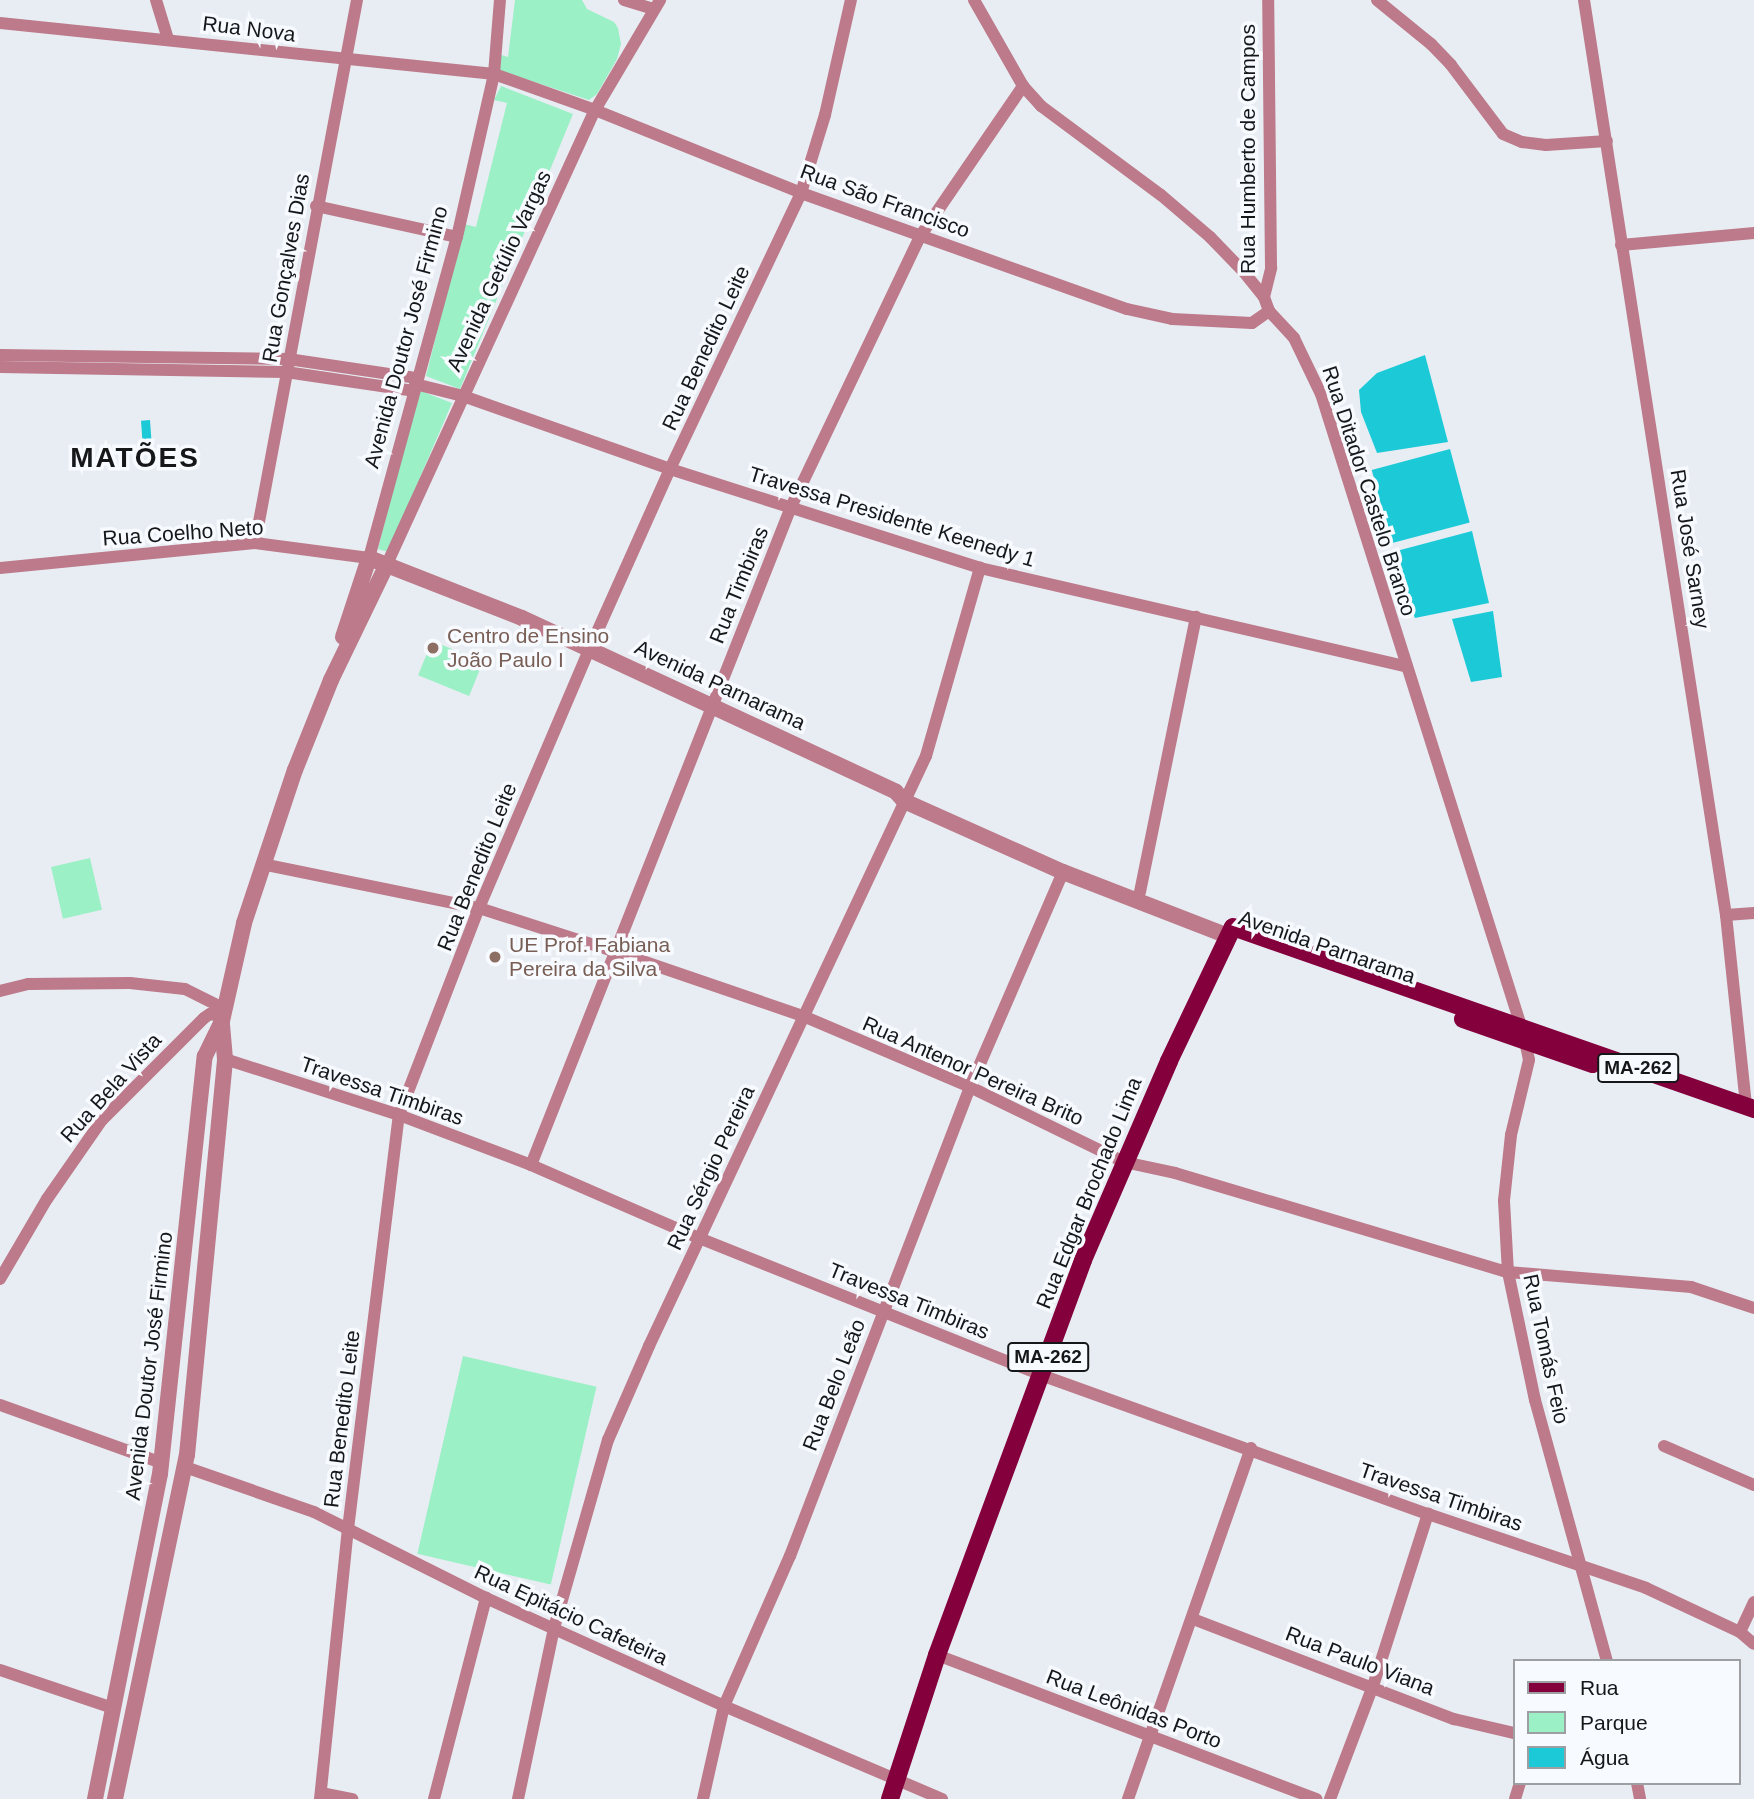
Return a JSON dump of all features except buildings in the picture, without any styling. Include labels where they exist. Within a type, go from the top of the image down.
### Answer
[{"type":"main road","name":"Avenida Parnarama","points":[[1231,932],[1749,1113]]},
{"type":"main road","name":"Rua Edgar Brochado Lima","points":[[890,1799],[937,1655],[1124,1161],[1231,932]]},
{"type":"street","points":[[156,0],[168,39]]},
{"type":"street","name":"Rua Gonçalves Dias","points":[[256,543],[316,206],[357,0]]},
{"type":"street","name":"Avenida Doutor José Firmino","points":[[331,680],[369,558],[457,237],[494,74],[500,0]]},
{"type":"street","points":[[624,0],[657,5]]},
{"type":"street","name":"Rua Benedito Leite","points":[[320,1796],[348,1529],[399,1115],[479,908],[589,650],[670,469],[801,193],[825,116],[851,0]]},
{"type":"street","name":"Rua Ditador Castelo Branco","points":[[974,0],[1023,86],[1041,106],[1185,214],[1243,271],[1264,297],[1269,311],[1294,338],[1321,394],[1406,666],[1514,1030]]},
{"type":"street","name":"Rua Humberto de Campos","points":[[1264,297],[1271,268],[1268,0]]},
{"type":"street","points":[[1377,0],[1431,44],[1451,65],[1503,134],[1531,144],[1607,141]]},
{"type":"street","name":"Rua José Sarney","points":[[1584,0],[1726,915],[1749,1113]]},
{"type":"street","name":"Avenida Getúlio Vargas","points":[[387,564],[594,110],[657,5]]},
{"type":"street","name":"Rua Nova","points":[[0,23],[494,74]]},
{"type":"street","name":"Rua São Francisco","points":[[494,74],[594,110],[801,193],[1127,309],[1172,319],[1252,323],[1269,311]]},
{"type":"street","name":"Rua Timbiras","points":[[531,1164],[613,951],[791,508],[921,235],[1023,86]]},
{"type":"street","points":[[316,206],[457,237]]},
{"type":"street","points":[[1621,245],[1754,233]]},
{"type":"street","points":[[0,355],[287,366]]},
{"type":"street","points":[[0,367],[287,366]]},
{"type":"street","name":"Travessa Presidente Keenedy 1","points":[[287,366],[415,384],[463,396],[670,469],[980,568],[1406,666]]},
{"type":"street","name":"Rua Coelho Neto","points":[[0,568],[256,543],[369,558]]},
{"type":"street","name":"Avenida Parnarama","points":[[369,558],[522,618],[1064,868],[1231,932]]},
{"type":"street","name":"Avenida Doutor José Firmino","points":[[94,1799],[162,1462],[205,1056],[223,1016],[244,923],[295,769],[331,680],[387,564]]},
{"type":"street","name":"Rua Sérgio Pereira","points":[[518,1799],[554,1628],[608,1440],[903,795],[926,756],[980,568]]},
{"type":"street","points":[[1139,896],[1196,617]]},
{"type":"street","name":"Rua Antenor Pereira Brito","points":[[262,864],[479,908],[803,1016],[970,1087],[1124,1161],[1175,1173],[1508,1272],[1691,1287],[1754,1308]]},
{"type":"street","name":"Rua Belo Leão","points":[[703,1799],[724,1706],[790,1556],[970,1087],[1064,868]]},
{"type":"street","points":[[1726,915],[1754,913]]},
{"type":"street","points":[[0,991],[28,984],[130,983],[184,989],[223,1016]]},
{"type":"street","name":"Rua Bela Vista","points":[[0,1279],[47,1199],[102,1120],[204,1018],[209,1014],[223,1016]]},
{"type":"street","name":"Avenida Doutor José Firmino","points":[[115,1799],[185,1468],[225,1059],[223,1016]]},
{"type":"street","name":"Rua Tomás Feio","points":[[1514,1030],[1529,1060],[1511,1135],[1504,1201],[1508,1272],[1535,1400],[1606,1659]]},
{"type":"street","points":[[205,1056],[225,1059]]},
{"type":"street","name":"Travessa Timbiras","points":[[225,1059],[399,1115],[531,1164],[699,1238],[1041,1375],[1251,1448],[1428,1514],[1646,1588],[1740,1632],[1754,1644]]},
{"type":"street","points":[[190,1190],[213,1193]]},
{"type":"street","points":[[0,1405],[185,1468]]},
{"type":"street","points":[[1664,1446],[1754,1485]]},
{"type":"street","points":[[1128,1799],[1148,1735],[1193,1619],[1251,1448]]},
{"type":"street","points":[[162,1462],[185,1468]]},
{"type":"street","name":"Rua Epitácio Cafeteira","points":[[185,1468],[278,1497],[486,1598],[724,1706],[942,1799]]},
{"type":"street","points":[[1330,1799],[1373,1686],[1428,1514]]},
{"type":"street","points":[[434,1799],[486,1598]]},
{"type":"street","points":[[1740,1632],[1754,1602]]},
{"type":"street","name":"Rua Paulo Viana","points":[[1193,1619],[1454,1719],[1512,1733]]},
{"type":"street","name":"Rua Leônidas Porto","points":[[937,1655],[1317,1799]]},
{"type":"street","points":[[0,1670],[113,1709]]},
{"type":"street","points":[[320,1796],[352,1799]]},
{"type":"green space","points":[[515,0],[582,0],[587,9],[614,22],[621,44],[617,59],[597,94],[589,100],[498,70],[498,54],[508,57]]},
{"type":"green space","points":[[501,86],[573,114],[460,389],[426,376],[464,224],[476,227],[507,103],[494,100]]},
{"type":"green space","points":[[418,390],[452,403],[388,552],[378,549]]},
{"type":"green space","points":[[432,641],[483,662],[469,696],[418,675]]},
{"type":"green space","points":[[90,858],[102,910],[63,919],[51,867]]},
{"type":"green space","points":[[463,1356],[596,1387],[551,1585],[417,1554]]},
{"type":"water","points":[[1425,355],[1448,442],[1377,453],[1361,412],[1359,390],[1377,373]]},
{"type":"water","points":[[150,420],[152,448],[143,449],[141,421]]},
{"type":"water","points":[[1450,449],[1470,522],[1391,543],[1372,470]]},
{"type":"water","points":[[1472,531],[1489,603],[1415,618],[1389,553]]},
{"type":"water","points":[[1493,611],[1502,677],[1471,682],[1452,619]]},
{"type":"place","name":"Centro de Ensino João Paulo I","points":[[433,648]]},
{"type":"place","name":"UE Prof. Fabiana Pereira da Silva","points":[[495,957]]},
{"type":"district","name":"MATÕES","points":[[135,458]]}]
